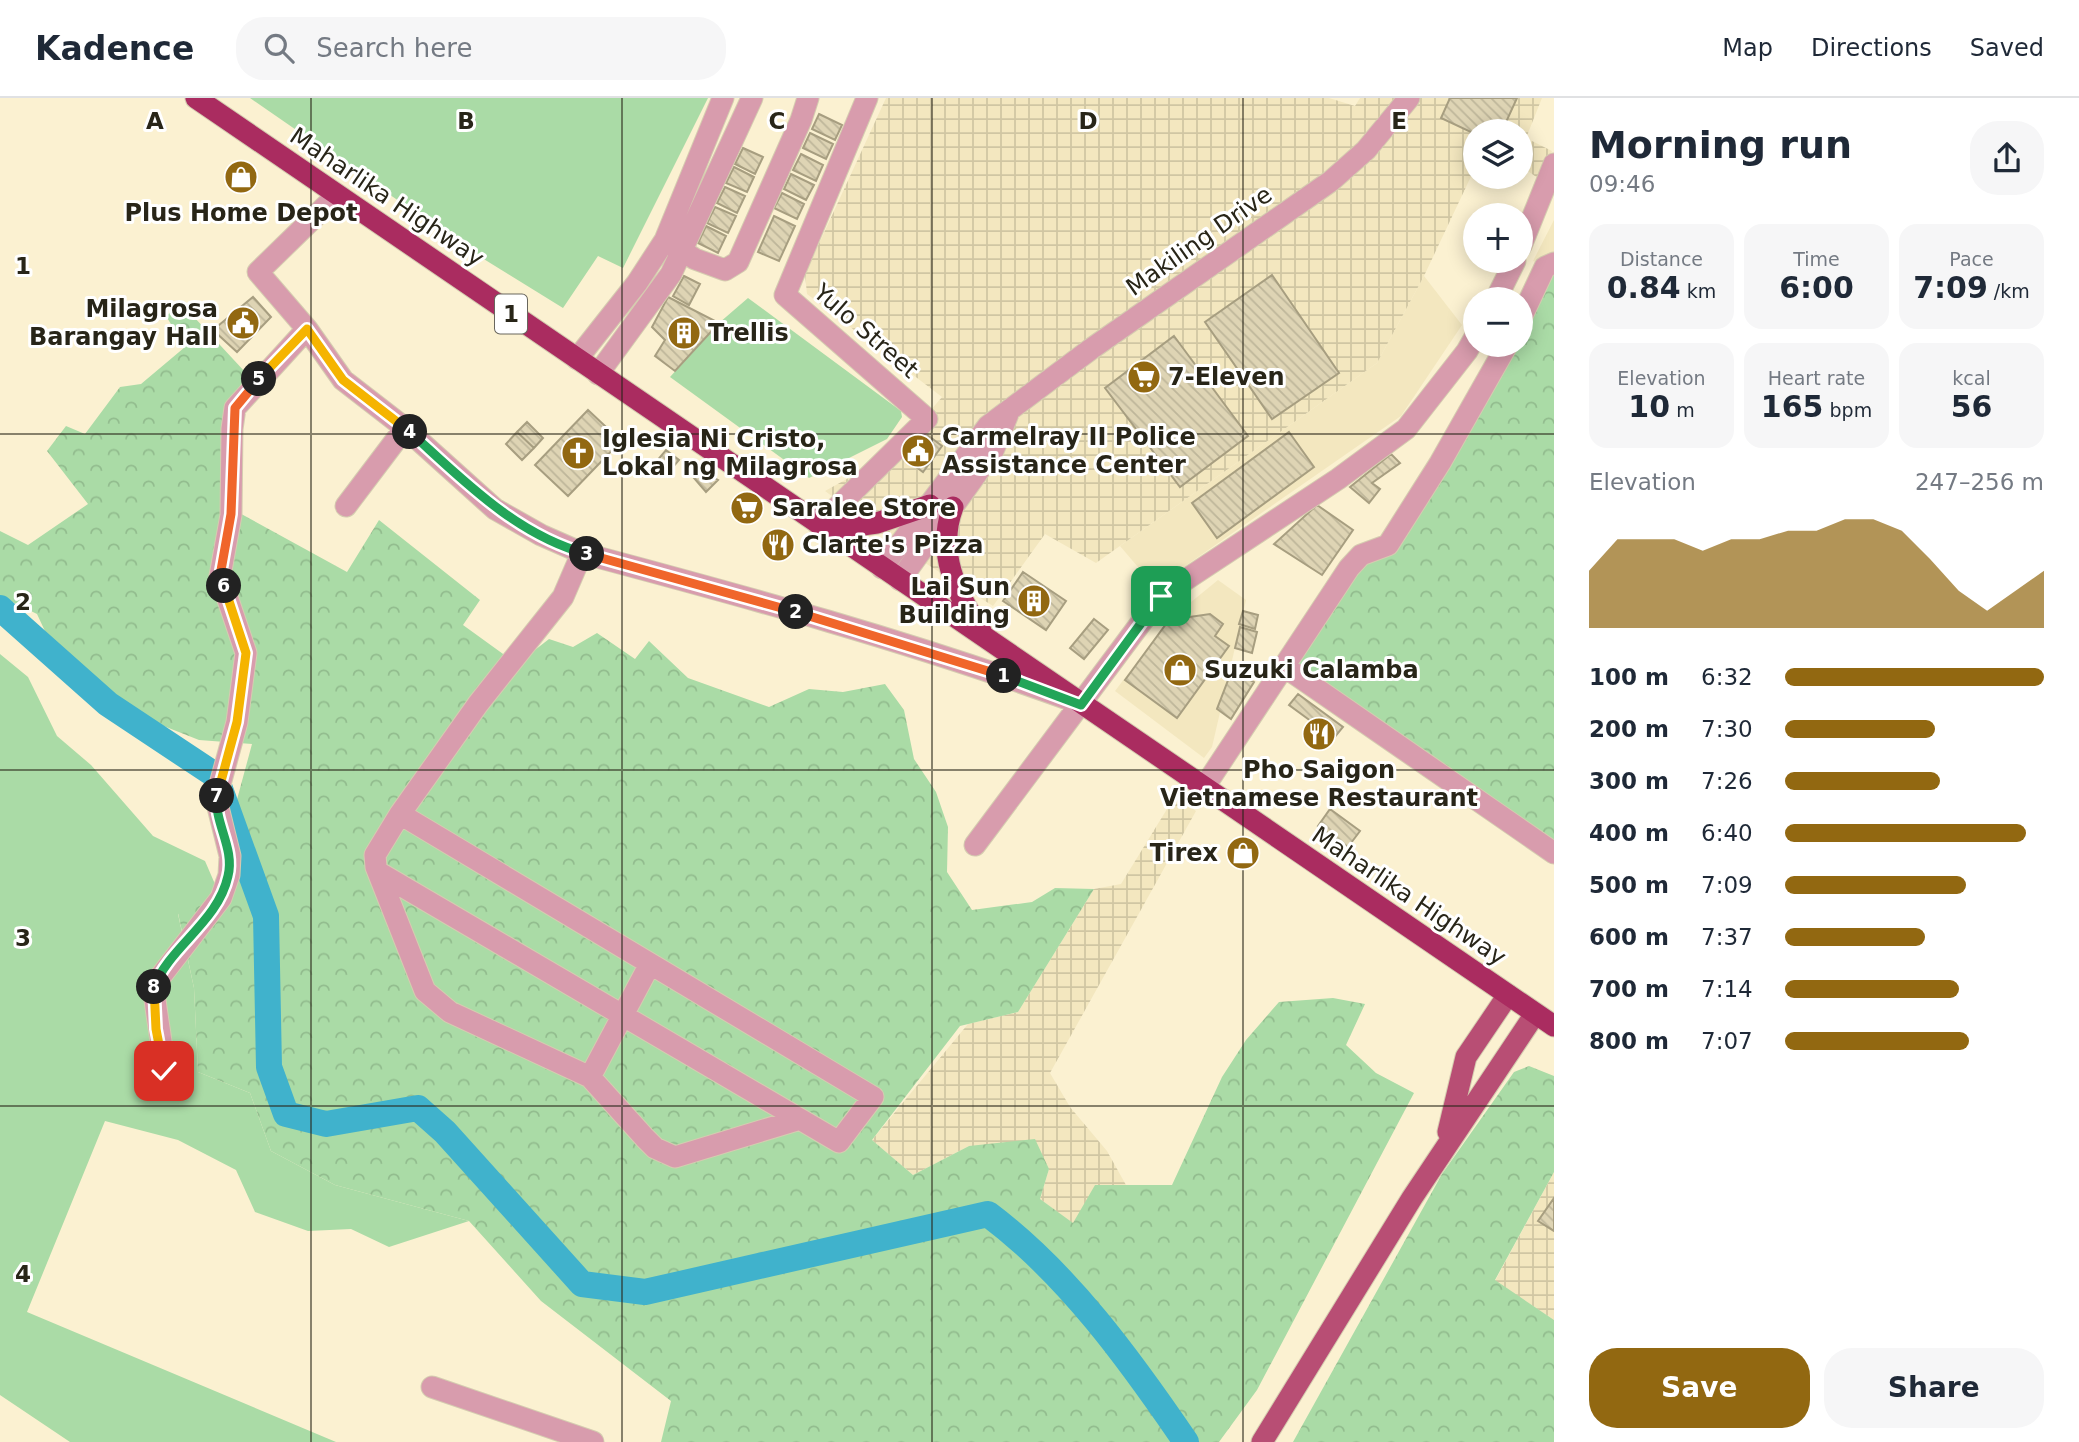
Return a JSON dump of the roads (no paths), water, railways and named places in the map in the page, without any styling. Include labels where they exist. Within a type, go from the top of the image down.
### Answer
[{"type":"highway","name":"Maharlika Highway","points":[[196,98],[1203,789],[1554,1026]]},
{"type":"highway","points":[[823,527],[877,523],[930,505]]},
{"type":"highway","points":[[953,507],[945,527],[950,569],[958,596],[988,641]]},
{"type":"main road","points":[[1444,1148],[1466,1057],[1508,995]]},
{"type":"main road","points":[[1262,1442],[1444,1148],[1535,1014]]},
{"type":"street","points":[[598,374],[658,295],[723,98]]},
{"type":"street","points":[[577,359],[636,283],[674,246],[752,98]]},
{"type":"street","points":[[674,246],[725,270],[738,262],[801,121],[808,98]]},
{"type":"street","name":"Yulo Street","points":[[823,527],[927,419],[785,295],[866,98]]},
{"type":"street","name":"Makiling Drive","points":[[882,568],[988,426],[1009,414],[1091,349],[1331,181],[1366,150],[1409,98]]},
{"type":"street","points":[[1533,216],[1554,164]]},
{"type":"street","points":[[337,195],[258,272],[307,329],[343,380],[405,428],[495,509],[541,535],[582,553],[975,665],[1081,705]]},
{"type":"street","points":[[1533,292],[1545,267],[1554,263]]},
{"type":"street","points":[[158,1085],[164,1071],[156,1029],[154,985],[221,898],[229,874],[230,856],[216,799],[227,765],[246,653],[220,576],[231,514],[235,408],[307,329]]},
{"type":"street","points":[[975,845],[1161,596],[1338,479],[1406,429],[1463,356]]},
{"type":"street","points":[[1203,789],[1349,568],[1361,555],[1388,545],[1440,463],[1500,357]]},
{"type":"street","name":"Makiling Drive","points":[[900,580],[993,451],[1009,414]]},
{"type":"street","points":[[346,506],[405,428]]},
{"type":"street","points":[[582,553],[563,597],[495,682],[400,814],[375,855],[378,872],[425,991],[432,1000],[450,1012],[590,1077],[656,1148],[675,1157],[797,1120]]},
{"type":"street","points":[[1284,667],[1554,853]]},
{"type":"street","points":[[378,872],[797,1120],[839,1142],[873,1097],[400,814]]},
{"type":"street","points":[[590,1077],[650,964]]},
{"type":"street","points":[[432,1387],[593,1442]]},
{"type":"waterway","points":[[0,608],[108,704],[215,775],[266,916],[269,1067],[286,1114],[326,1124],[418,1108],[445,1132],[582,1284],[645,1292],[988,1214],[1045,1263],[1071,1291],[1143,1380],[1186,1442]]},
{"type":"place","name":"Plus Home Depot","points":[[241,177]]},
{"type":"place","name":"Milagrosa Barangay Hall","points":[[243,323]]},
{"type":"place","name":"Trellis","points":[[684,333]]},
{"type":"place","name":"7-Eleven","points":[[1144,377]]},
{"type":"place","name":"Carmelray II Police Assistance Center","points":[[918,451]]},
{"type":"place","name":"Iglesia Ni Cristo, Lokal ng Milagrosa","points":[[578,453]]},
{"type":"place","name":"Saralee Store","points":[[747,508]]},
{"type":"place","name":"Clarte's Pizza","points":[[778,545]]},
{"type":"place","name":"Lai Sun Building","points":[[1034,601]]},
{"type":"place","name":"Suzuki Calamba","points":[[1180,670]]},
{"type":"place","name":"Pho Saigon Vietnamese Restaurant","points":[[1319,734]]},
{"type":"place","name":"Tirex","points":[[1243,853]]}]
